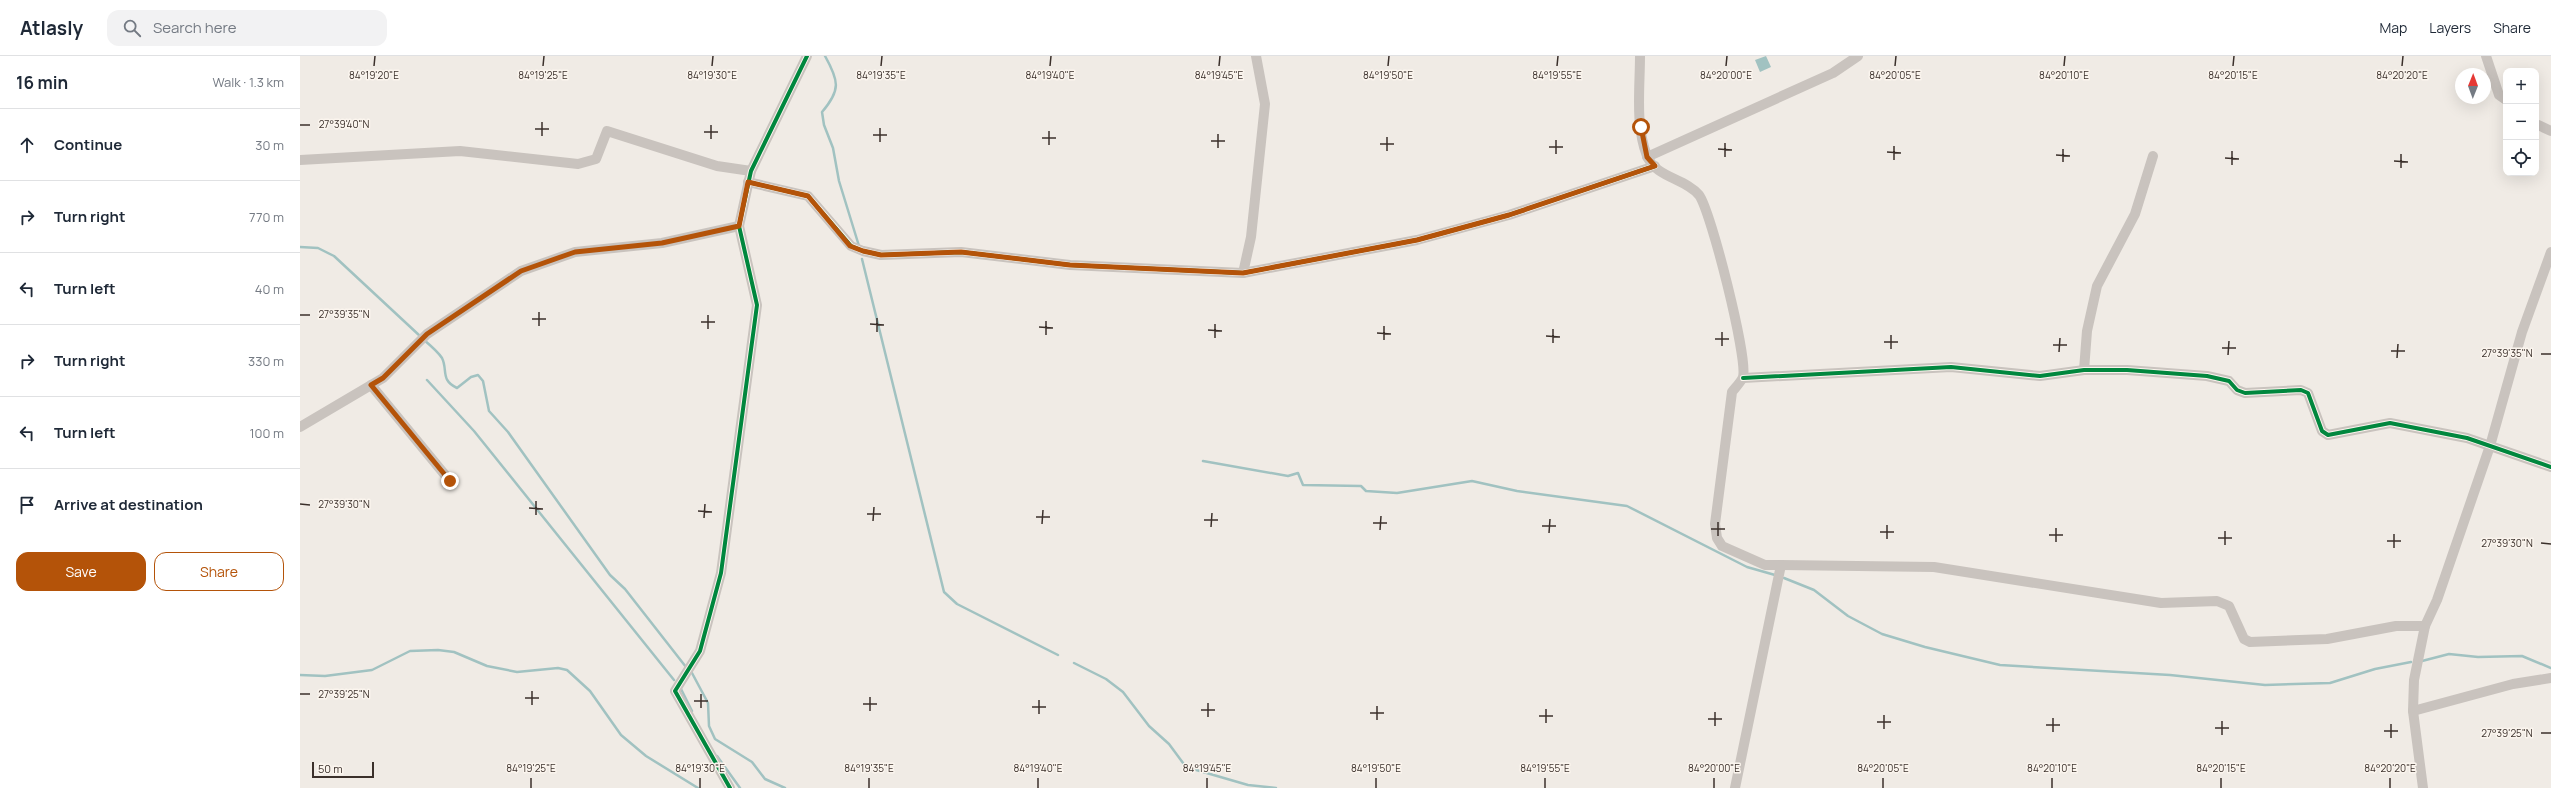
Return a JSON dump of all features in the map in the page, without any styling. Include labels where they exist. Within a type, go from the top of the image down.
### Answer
[{"type":"street","points":[[730,788],[675,690],[700,651],[721,573],[756,305],[739,226],[748,182],[751,171],[807,56]]},
{"type":"street","points":[[1243,273],[1251,237],[1265,104],[1256,56]]},
{"type":"street","points":[[1640,56],[1641,127],[1647,157],[1665,175],[1687,184],[1700,196],[1729,290],[1743,353],[1743,378],[1732,392],[1715,524],[1717,538],[1722,546],[1765,565],[1934,567],[2161,603],[2217,601],[2229,606],[2244,639],[2250,642],[2327,639],[2396,626],[2426,626]]},
{"type":"street","points":[[1647,157],[1833,73],[1858,56]]},
{"type":"street","points":[[2486,56],[2499,95],[2503,98]]},
{"type":"street","points":[[2539,125],[2551,131]]},
{"type":"street","points":[[300,160],[460,151],[578,164],[596,159],[607,131],[717,166],[751,171]]},
{"type":"street","points":[[2084,370],[2087,331],[2097,286],[2135,214],[2153,156]]},
{"type":"street","points":[[748,182],[808,196],[850,246],[881,255],[961,252],[1070,265],[1243,273],[1417,240],[1509,215],[1655,166]]},
{"type":"street","points":[[300,427],[383,378],[418,340],[521,271],[575,252],[662,243],[739,226]]},
{"type":"street","points":[[2423,788],[2413,711],[2414,680],[2426,626],[2437,600],[2490,446],[2522,332],[2547,275],[2551,252]]},
{"type":"street","points":[[1743,378],[1951,367],[2040,376],[2084,370],[2127,370],[2207,376],[2229,381],[2237,390],[2245,393],[2301,390],[2308,393],[2322,431],[2328,435],[2390,423],[2467,438],[2551,466]]},
{"type":"street","points":[[371,385],[450,481]]},
{"type":"street","points":[[1735,788],[1781,565]]},
{"type":"street","points":[[2413,711],[2512,684],[2551,678]]},
{"type":"water","points":[[1766,56],[1771,67],[1760,72],[1755,60]]},
{"type":"waterway","points":[[825,56],[833,72],[836,85],[832,97],[822,112],[824,125],[833,148],[839,181],[859,246]]},
{"type":"waterway","points":[[300,247],[318,248],[334,256],[420,336]]},
{"type":"waterway","points":[[862,259],[944,592],[957,604],[1058,655]]},
{"type":"waterway","points":[[424,340],[442,358],[446,378],[452,385],[457,388],[471,377],[478,375],[483,381],[489,411],[508,432],[610,575],[625,589],[686,667]]},
{"type":"waterway","points":[[427,380],[474,431],[674,680]]},
{"type":"waterway","points":[[1203,461],[1288,476],[1298,473],[1303,485],[1361,486],[1366,491],[1397,493],[1472,481],[1517,491],[1627,506],[1747,567],[1775,575]]},
{"type":"waterway","points":[[1784,578],[1814,590],[1848,616],[1882,634],[1925,647],[2000,665],[2170,675],[2265,685],[2330,683],[2375,669],[2411,662]]},
{"type":"waterway","points":[[300,675],[325,676],[372,670],[410,651],[438,650],[454,652],[487,666],[517,672],[558,668],[567,670],[590,691],[621,735],[646,756],[698,788]]},
{"type":"waterway","points":[[2422,661],[2449,654],[2478,657],[2522,656],[2551,668]]},
{"type":"waterway","points":[[1074,663],[1106,679],[1123,692],[1149,726],[1169,744],[1186,767],[1248,785],[1276,788]]},
{"type":"waterway","points":[[692,673],[708,703],[709,726],[715,739],[752,762],[765,779],[785,788]]},
{"type":"waterway","points":[[681,689],[692,711]]},
{"type":"waterway","points":[[717,756],[740,788]]},
{"type":"cycle path","points":[[730,788],[675,691],[700,651],[721,573],[757,305],[739,226],[751,171],[807,56]]},
{"type":"cycle path","points":[[748,182],[808,196],[851,246],[863,251],[881,255],[961,252],[1070,265],[1243,273],[1417,240],[1509,215],[1655,166]]},
{"type":"cycle path","points":[[1743,378],[1951,367],[2040,376],[2084,370],[2127,370],[2207,376],[2229,381],[2237,390],[2245,393],[2301,390],[2308,393],[2322,431],[2328,435],[2390,423],[2467,438],[2551,467]]},
{"type":"route","points":[[450,481],[428,452],[371,385],[383,378],[418,340],[521,271],[575,252],[662,243],[739,226],[748,182],[808,196],[850,246],[881,255],[961,252],[1070,265],[1243,273],[1417,240],[1509,215],[1655,166],[1647,157],[1641,127]]}]
